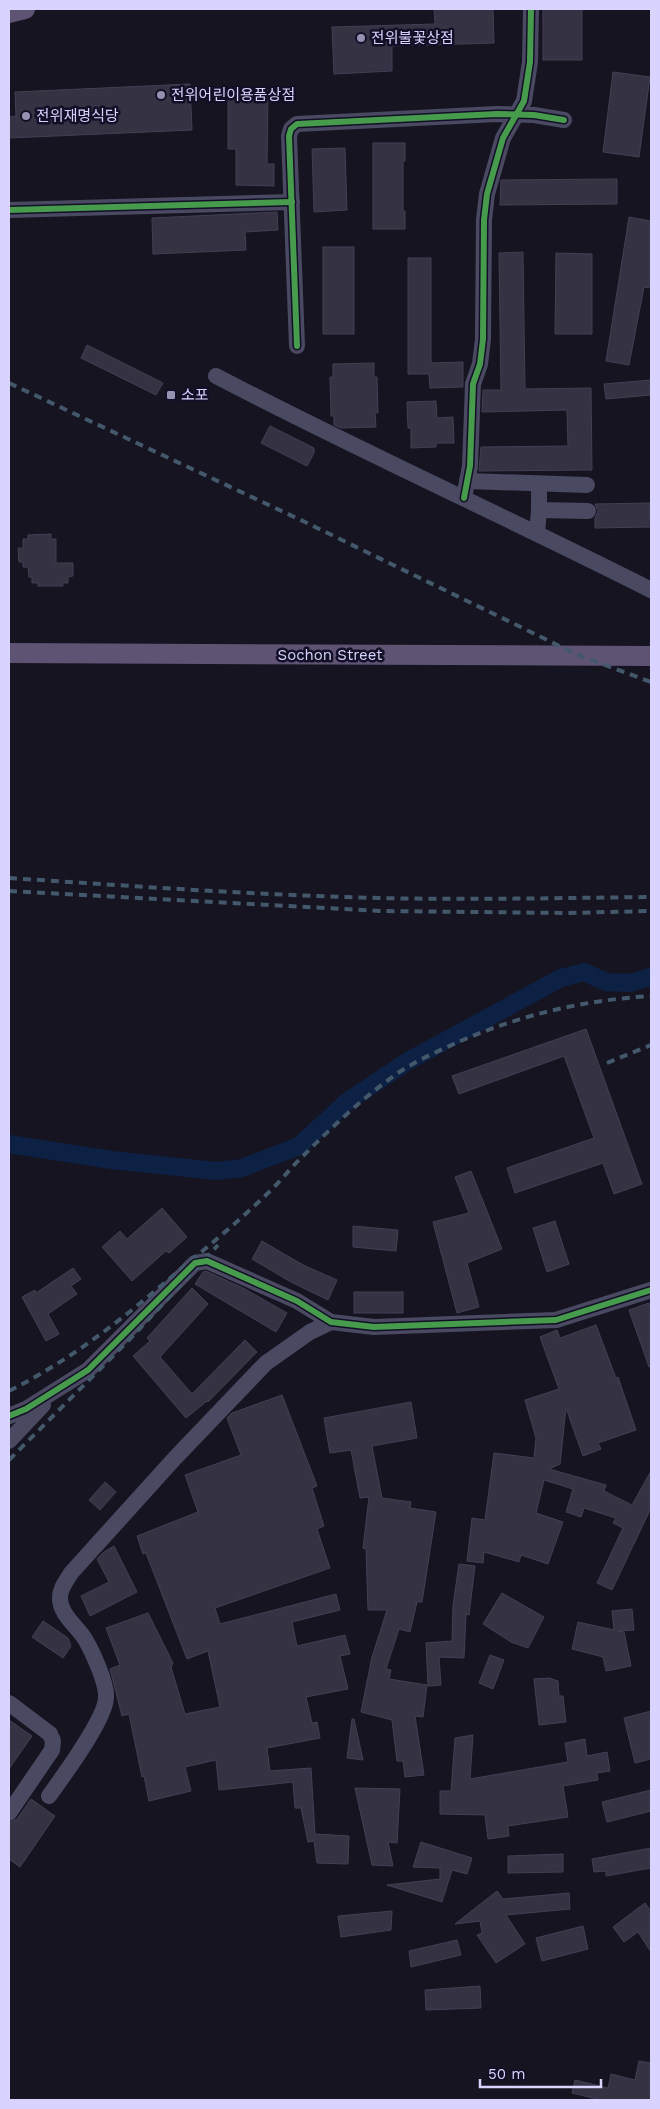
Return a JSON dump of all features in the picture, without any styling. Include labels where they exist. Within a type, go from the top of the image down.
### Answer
[{"type":"main road","points":[[9,13],[25,9]]},
{"type":"main road","name":"Sochon Street","points":[[9,654],[651,656]]},
{"type":"street","points":[[464,498],[470,466],[473,384],[480,364],[483,339],[484,220],[488,194],[503,138],[524,102],[528,84],[531,9]]},
{"type":"street","points":[[297,346],[289,136],[291,129],[297,124],[518,114],[534,114],[564,120]]},
{"type":"street","points":[[9,210],[292,202]]},
{"type":"street","points":[[216,376],[314,427],[537,532],[651,590]]},
{"type":"street","points":[[467,481],[587,485]]},
{"type":"street","points":[[537,532],[540,510],[539,484]]},
{"type":"street","points":[[569,485],[570,511]]},
{"type":"street","points":[[540,510],[588,511]]},
{"type":"street","points":[[9,1416],[26,1409],[88,1370],[195,1263],[207,1261],[297,1301],[331,1322],[374,1327],[556,1320],[651,1290]]},
{"type":"street","points":[[49,1796],[99,1720],[106,1696],[97,1662],[85,1638],[62,1608],[60,1597],[62,1587],[71,1573],[175,1458],[266,1363],[310,1332],[331,1322]]},
{"type":"street","points":[[9,1441],[60,1388]]},
{"type":"street","points":[[9,1703],[50,1734],[53,1741],[52,1750],[9,1813]]},
{"type":"building","points":[[434,9],[493,9],[494,43],[392,46],[392,71],[334,74],[332,27],[435,24]]},
{"type":"building","points":[[543,9],[582,9],[582,60],[543,60]]},
{"type":"building","points":[[613,72],[650,77],[639,157],[603,152]]},
{"type":"building","points":[[190,84],[192,130],[9,138],[9,117],[16,116],[15,92]]},
{"type":"building","points":[[228,90],[268,90],[267,164],[274,164],[274,186],[236,185],[236,149],[228,149]]},
{"type":"building","points":[[373,143],[405,143],[403,211],[405,211],[405,229],[373,229]]},
{"type":"building","points":[[345,148],[347,210],[314,212],[312,149]]},
{"type":"building","points":[[617,179],[617,204],[500,205],[501,180]]},
{"type":"building","points":[[277,212],[278,230],[245,232],[246,250],[153,254],[152,218]]},
{"type":"building","points":[[629,217],[651,221],[651,288],[644,287],[629,365],[606,361]]},
{"type":"building","points":[[323,247],[354,247],[354,334],[323,334]]},
{"type":"building","points":[[523,252],[525,389],[591,388],[592,470],[479,471],[481,447],[568,446],[567,410],[482,412],[483,390],[501,390],[499,253]]},
{"type":"building","points":[[556,253],[592,254],[592,334],[555,334]]},
{"type":"building","points":[[408,258],[431,258],[431,363],[463,362],[463,387],[430,388],[429,374],[408,374]]},
{"type":"building","points":[[87,345],[163,383],[156,395],[81,358]]},
{"type":"building","points":[[374,363],[374,377],[377,377],[378,413],[375,413],[376,427],[341,428],[334,425],[334,416],[331,416],[330,377],[333,377],[333,364]]},
{"type":"building","points":[[651,380],[651,395],[606,399],[604,384]]},
{"type":"building","points":[[436,401],[437,418],[453,417],[454,443],[436,443],[436,447],[411,448],[411,428],[408,428],[407,402]]},
{"type":"building","points":[[270,426],[314,448],[314,453],[307,466],[261,443]]},
{"type":"building","points":[[651,503],[651,527],[595,528],[595,518],[598,511],[595,504]]},
{"type":"building","points":[[51,534],[51,539],[56,539],[56,563],[73,563],[73,576],[68,577],[68,583],[63,583],[63,586],[38,586],[38,583],[32,583],[28,567],[23,567],[23,562],[19,562],[18,548],[23,548],[23,539],[28,539],[28,535]]},
{"type":"building","points":[[586,1029],[642,1184],[614,1194],[603,1163],[515,1193],[507,1168],[594,1138],[564,1056],[459,1094],[452,1076]]},
{"type":"building","points":[[471,1171],[502,1249],[467,1263],[479,1307],[457,1313],[433,1222],[469,1213],[455,1177]]},
{"type":"building","points":[[162,1208],[187,1237],[169,1253],[166,1251],[132,1281],[102,1247],[120,1231],[127,1239]]},
{"type":"building","points":[[555,1221],[569,1264],[547,1272],[533,1228]]},
{"type":"building","points":[[353,1226],[398,1230],[396,1251],[353,1247]]},
{"type":"building","points":[[262,1241],[303,1265],[337,1280],[328,1300],[291,1282],[252,1259]]},
{"type":"building","points":[[73,1268],[81,1279],[71,1286],[77,1294],[48,1314],[59,1334],[46,1341],[22,1297],[35,1290],[36,1293]]},
{"type":"building","points":[[206,1271],[245,1289],[287,1313],[276,1332],[195,1284],[203,1272]]},
{"type":"building","points":[[192,1288],[208,1304],[160,1357],[192,1394],[245,1340],[257,1352],[208,1402],[186,1418],[133,1356],[150,1341],[147,1338]]},
{"type":"building","points":[[354,1292],[403,1292],[403,1313],[354,1313]]},
{"type":"building","points":[[649,1303],[651,1310],[651,1367],[649,1367],[629,1310]]},
{"type":"building","points":[[596,1325],[616,1378],[618,1377],[636,1430],[598,1443],[601,1449],[583,1456],[566,1408],[560,1464],[549,1469],[606,1485],[604,1491],[632,1505],[651,1471],[651,1508],[612,1590],[597,1583],[623,1528],[613,1523],[616,1518],[584,1508],[581,1517],[566,1512],[573,1489],[544,1480],[536,1513],[563,1522],[548,1564],[521,1555],[519,1562],[484,1552],[483,1563],[467,1561],[472,1518],[485,1520],[494,1453],[534,1458],[536,1438],[525,1400],[559,1389],[540,1337],[557,1330],[560,1338]]},
{"type":"building","points":[[282,1395],[317,1486],[312,1488],[324,1526],[317,1529],[330,1568],[215,1608],[220,1624],[336,1594],[340,1610],[292,1622],[297,1646],[345,1635],[350,1654],[340,1656],[348,1689],[306,1697],[312,1723],[317,1722],[320,1738],[267,1748],[270,1771],[311,1768],[315,1834],[349,1836],[348,1864],[317,1863],[314,1841],[308,1842],[301,1808],[295,1808],[293,1782],[219,1790],[216,1760],[185,1767],[191,1791],[149,1801],[129,1714],[122,1716],[110,1669],[120,1665],[106,1628],[148,1613],[173,1663],[171,1667],[185,1714],[220,1707],[208,1651],[187,1659],[146,1553],[143,1554],[137,1536],[198,1512],[185,1475],[241,1455],[227,1418],[232,1413]]},
{"type":"building","points":[[411,1402],[417,1438],[372,1446],[382,1498],[411,1502],[410,1508],[436,1512],[422,1602],[417,1602],[410,1632],[399,1629],[386,1669],[391,1670],[389,1679],[427,1685],[423,1717],[415,1716],[424,1775],[405,1777],[403,1761],[397,1761],[392,1720],[361,1712],[372,1657],[387,1610],[368,1610],[366,1549],[363,1548],[369,1497],[360,1498],[351,1450],[330,1453],[324,1418]]},
{"type":"building","points":[[105,1482],[116,1492],[100,1510],[89,1500]]},
{"type":"building","points":[[114,1546],[137,1592],[90,1616],[81,1596],[109,1582],[97,1559]]},
{"type":"building","points":[[459,1564],[475,1566],[469,1615],[466,1614],[464,1658],[439,1657],[441,1685],[428,1686],[426,1643],[452,1641],[453,1606]]},
{"type":"building","points":[[502,1593],[544,1617],[528,1648],[511,1642],[483,1624]]},
{"type":"building","points":[[632,1609],[634,1630],[618,1631],[624,1632],[631,1666],[606,1671],[603,1657],[572,1649],[578,1622],[614,1630],[612,1611]]},
{"type":"building","points":[[43,1621],[68,1638],[71,1646],[63,1658],[32,1637]]},
{"type":"building","points":[[490,1655],[504,1660],[493,1689],[479,1683]]},
{"type":"building","points":[[549,1678],[558,1681],[559,1696],[563,1696],[566,1722],[539,1725],[534,1679]]},
{"type":"building","points":[[651,1711],[651,1759],[635,1763],[624,1718]]},
{"type":"building","points":[[352,1719],[354,1719],[363,1760],[347,1758]]},
{"type":"building","points":[[9,1720],[32,1736],[9,1769]]},
{"type":"building","points":[[473,1735],[470,1779],[568,1762],[565,1743],[585,1739],[587,1756],[607,1752],[610,1771],[597,1773],[598,1780],[563,1786],[568,1817],[508,1826],[509,1836],[488,1839],[485,1815],[440,1814],[440,1791],[451,1791],[455,1738]]},
{"type":"building","points":[[355,1788],[400,1789],[397,1843],[388,1842],[393,1866],[372,1865]]},
{"type":"building","points":[[651,1790],[651,1811],[607,1822],[602,1802]]},
{"type":"building","points":[[31,1799],[55,1816],[20,1867],[9,1859],[9,1823],[17,1819]]},
{"type":"building","points":[[421,1842],[472,1858],[467,1874],[452,1870],[442,1902],[387,1885],[440,1879],[440,1868],[413,1867]]},
{"type":"building","points":[[651,1848],[651,1868],[606,1876],[606,1871],[594,1872],[592,1859]]},
{"type":"building","points":[[563,1854],[563,1872],[508,1873],[508,1856]]},
{"type":"building","points":[[497,1891],[503,1899],[569,1893],[570,1909],[506,1915],[525,1944],[496,1963],[477,1935],[482,1933],[480,1921],[455,1924]]},
{"type":"building","points":[[645,1903],[651,1911],[651,1952],[638,1932],[624,1942],[613,1927]]},
{"type":"building","points":[[392,1911],[391,1930],[341,1937],[338,1916]]},
{"type":"building","points":[[583,1926],[588,1949],[542,1961],[536,1938]]},
{"type":"building","points":[[457,1940],[461,1955],[411,1967],[409,1951]]},
{"type":"building","points":[[480,1986],[481,2008],[426,2010],[425,1990]]},
{"type":"building","points":[[639,2061],[651,2063],[651,2100],[601,2100],[572,2093],[575,2080],[608,2088],[611,2074],[635,2080]]},
{"type":"waterway","points":[[9,1144],[112,1160],[216,1171],[242,1168],[299,1146],[348,1101],[408,1061],[561,978],[584,972],[606,982],[629,983],[651,977]]},
{"type":"railway","points":[[9,383],[305,522],[578,655],[651,682]]},
{"type":"railway","points":[[9,878],[333,897],[481,899],[651,897]]},
{"type":"railway","points":[[9,891],[380,911],[567,913],[651,911]]},
{"type":"railway","points":[[9,1391],[78,1350],[140,1303],[257,1204],[345,1116],[369,1095],[403,1070],[463,1040],[532,1016],[602,1001],[651,996]]},
{"type":"railway","points":[[607,1063],[651,1045]]},
{"type":"railway","points":[[9,1460],[130,1339],[218,1245]]},
{"type":"cycle path","points":[[464,498],[470,466],[473,384],[480,364],[483,339],[484,220],[487,194],[503,138],[524,101],[530,62],[531,9]]},
{"type":"cycle path","points":[[297,346],[289,136],[291,129],[297,124],[497,114],[534,115],[564,120]]},
{"type":"cycle path","points":[[9,210],[292,202]]},
{"type":"cycle path","points":[[9,1416],[26,1409],[88,1370],[195,1263],[207,1261],[297,1301],[331,1322],[374,1327],[556,1320],[651,1290]]},
{"type":"place","name":"전위불꽃상점","points":[[361,38]]},
{"type":"place","name":"전위어린이용품상점","points":[[161,95]]},
{"type":"place","name":"전위재명식당","points":[[26,116]]},
{"type":"place","name":"소포","points":[[171,395]]}]
